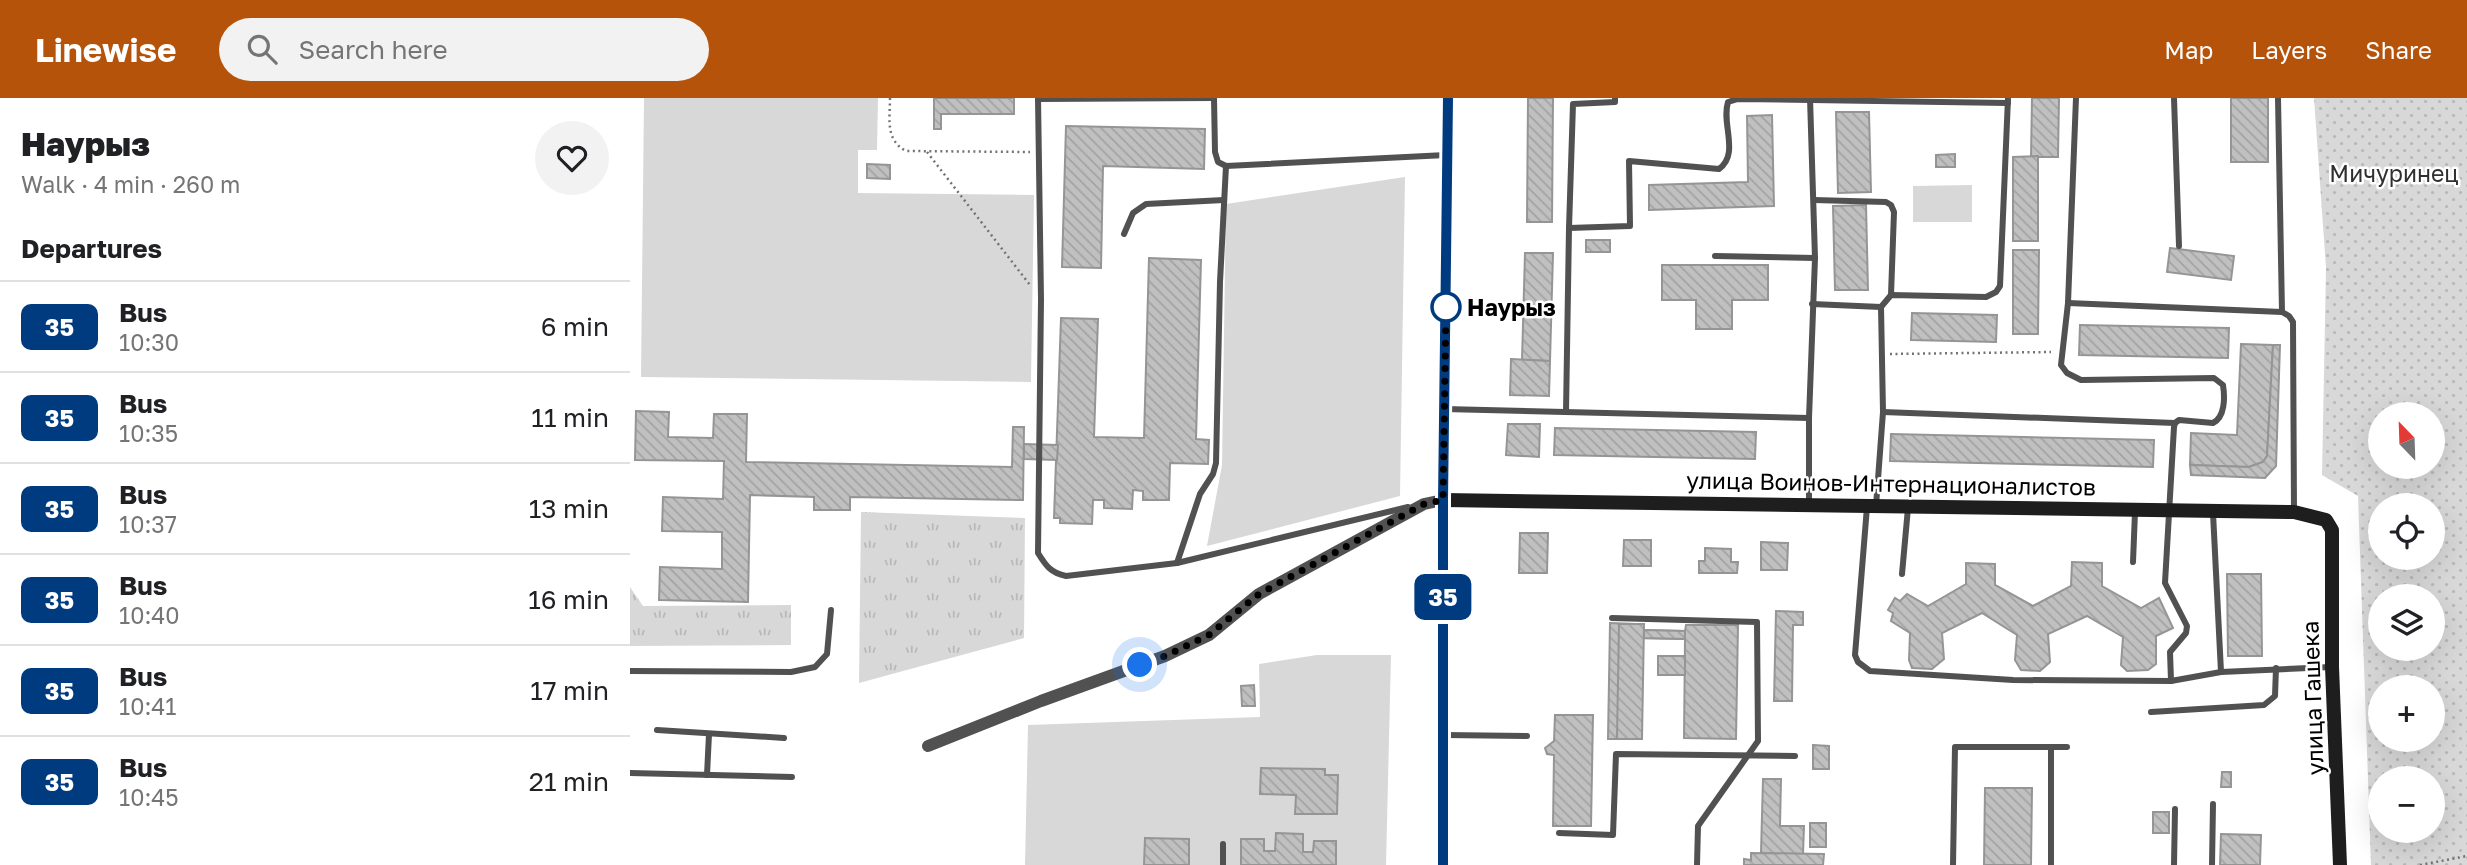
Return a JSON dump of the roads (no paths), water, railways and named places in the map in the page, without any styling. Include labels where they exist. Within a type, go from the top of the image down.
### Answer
[{"type":"main road","points":[[1443,865],[1443,500],[1448,98]]},
{"type":"main road","name":"улица Воинов-Интернационалистов","points":[[1443,500],[2294,512],[2326,520],[2332,530]]},
{"type":"main road","name":"улица Гашека","points":[[2332,530],[2332,667],[2340,865]]},
{"type":"street","points":[[928,746],[1165,656],[1209,635],[1259,594],[1424,504],[1443,500]]},
{"type":"lane","points":[[1424,504],[1177,563],[1066,576],[1047,568],[1038,553],[1041,299],[1038,99],[1214,98],[1215,152],[1219,162],[1226,166],[1446,155]]},
{"type":"lane","points":[[1566,412],[1573,104],[1615,103],[1615,98]]},
{"type":"lane","points":[[1883,412],[2175,423],[2213,423],[2221,417],[2223,385],[2214,379],[2081,380],[2067,373],[2061,365],[2068,303],[2076,98]]},
{"type":"lane","points":[[2174,98],[2179,246]]},
{"type":"lane","points":[[2278,98],[2281,312]]},
{"type":"lane","points":[[1569,228],[1630,226],[1629,161],[1719,169],[1730,158],[1725,111],[1728,102],[1738,99],[2008,101],[2000,286],[1996,292],[1986,297],[1891,295]]},
{"type":"lane","points":[[1809,505],[1809,418],[1815,258],[1810,99]]},
{"type":"lane","points":[[1177,563],[1200,494],[1213,474],[1216,463],[1226,166]]},
{"type":"lane","points":[[1124,234],[1133,214],[1146,204],[1224,200]]},
{"type":"lane","points":[[1814,200],[1886,202],[1894,212],[1891,295],[1881,307],[1883,412],[1855,655],[1863,667],[1870,671],[2013,680],[2171,681],[2221,672],[2332,667]]},
{"type":"lane","points":[[1715,256],[1815,258]]},
{"type":"lane","points":[[2068,303],[2281,312],[2289,316],[2293,322],[2294,512]]},
{"type":"lane","points":[[1812,304],[1881,307]]},
{"type":"lane","points":[[1444,409],[1809,418]]},
{"type":"lane","points":[[2171,681],[2170,652],[2186,633],[2187,626],[2165,583],[2175,423]]},
{"type":"lane","points":[[1902,574],[1908,506]]},
{"type":"lane","points":[[2133,562],[2135,510]]},
{"type":"lane","points":[[2213,511],[2221,672]]},
{"type":"lane","points":[[630,671],[791,672],[815,667],[827,654],[831,610]]},
{"type":"lane","points":[[1612,618],[1757,622],[1758,741],[1698,826],[1698,865]]},
{"type":"lane","points":[[2151,712],[2264,705],[2275,696],[2276,668]]},
{"type":"lane","points":[[657,730],[784,738]]},
{"type":"lane","points":[[707,775],[709,734]]},
{"type":"lane","points":[[1442,735],[1527,736]]},
{"type":"lane","points":[[1953,865],[1955,747],[2067,747]]},
{"type":"lane","points":[[2050,865],[2051,747]]},
{"type":"lane","points":[[1559,833],[1614,835],[1616,754],[1795,756]]},
{"type":"lane","points":[[630,773],[792,777]]},
{"type":"lane","points":[[2212,865],[2213,804]]},
{"type":"lane","points":[[2174,865],[2175,809]]},
{"type":"lane","points":[[1223,844],[1223,865]]},
{"type":"place","name":"Наурыз","points":[[1446,307]]},
{"type":"park label","name":"Мичуринец","points":[[2394,173]]}]
